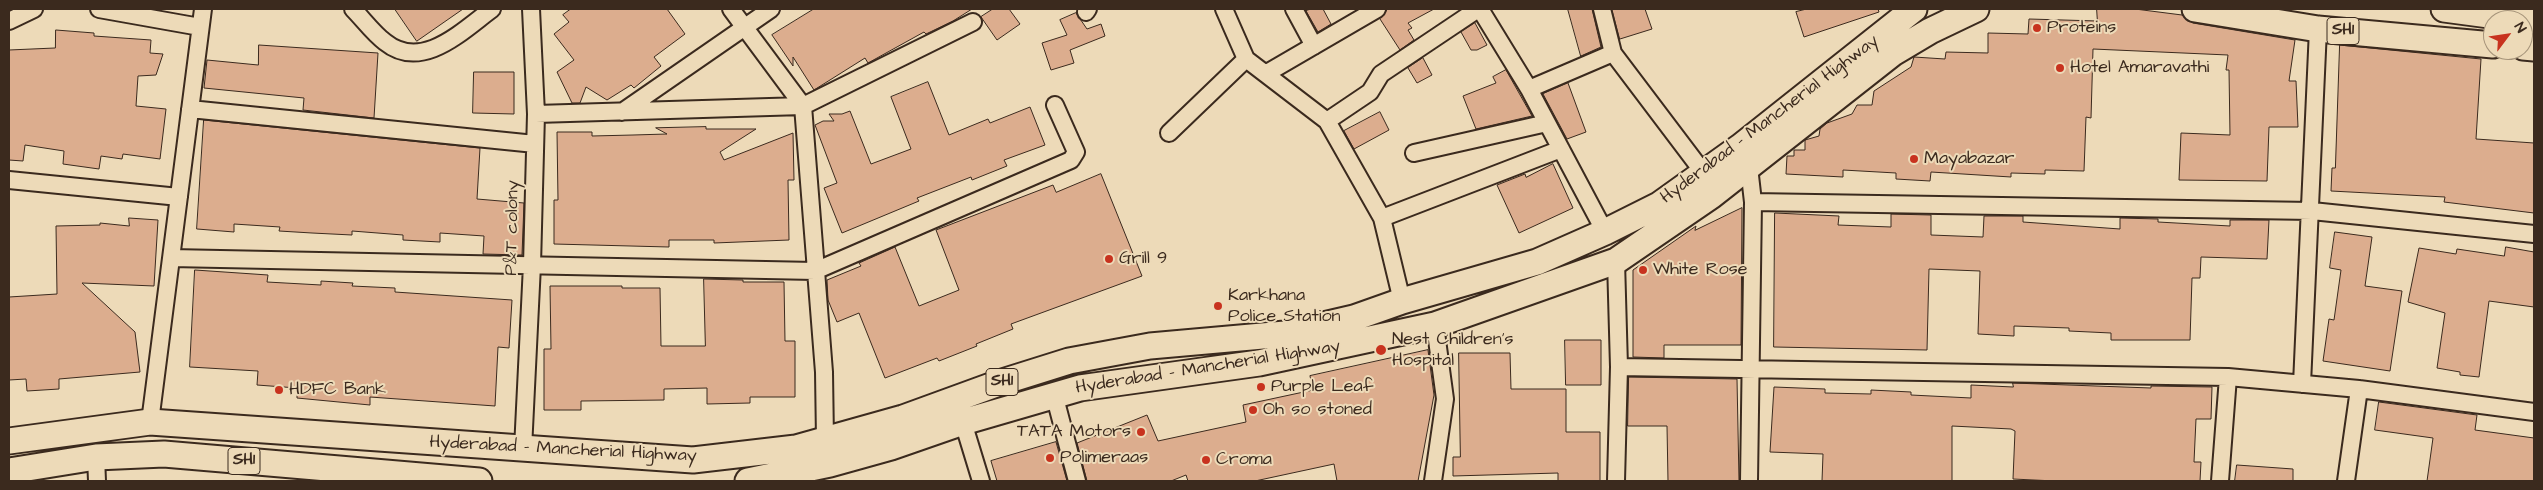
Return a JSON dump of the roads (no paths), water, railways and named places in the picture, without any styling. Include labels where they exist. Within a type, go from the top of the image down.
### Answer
[{"type":"main road","name":"Hyderabad - Mancherial Highway","points":[[9,441],[150,422],[693,460],[796,448],[903,418],[999,383],[1069,361],[1150,346],[1285,334],[1354,318],[1402,301],[1537,262],[1605,232],[1659,205],[1740,147],[1914,9]]},
{"type":"main road","name":"Hyderabad - Mancherial Highway","points":[[748,481],[830,464],[891,447],[963,422],[1080,388],[1259,363],[1435,325],[1616,261],[1749,167],[1893,53],[1930,31],[1976,9]]},
{"type":"main road","name":"SH1","points":[[2195,9],[2318,29],[2483,43]]},
{"type":"main road","points":[[2444,9],[2534,21]]},
{"type":"main road","points":[[1069,361],[1080,388]]},
{"type":"main road","name":"Hyderabad - Mancherial Highway","points":[[9,471],[96,456],[164,454],[301,474],[479,481]]},
{"type":"street","points":[[9,21],[34,9]]},
{"type":"street","points":[[99,9],[200,28]]},
{"type":"street","points":[[150,422],[203,9]]},
{"type":"street","points":[[353,9],[385,42],[403,52],[424,52],[440,47],[492,9]]},
{"type":"street","name":"P&T colony","points":[[524,449],[536,114],[531,9]]},
{"type":"street","points":[[731,9],[803,106],[824,372],[824,440]]},
{"type":"street","points":[[622,112],[771,9]]},
{"type":"street","points":[[1224,9],[1246,59],[1267,73],[1327,121],[1382,218],[1402,301]]},
{"type":"street","points":[[1294,9],[1314,46]]},
{"type":"street","points":[[1267,73],[1377,9]]},
{"type":"street","points":[[1327,121],[1370,92],[1381,74],[1479,9],[1547,122],[1605,232]]},
{"type":"street","points":[[1602,9],[1613,53],[1703,172]]},
{"type":"street","points":[[536,114],[803,106],[973,22]]},
{"type":"street","points":[[2302,384],[2312,211],[2318,29]]},
{"type":"street","points":[[1528,89],[1613,53]]},
{"type":"street","points":[[1169,133],[1246,59]]},
{"type":"street","points":[[171,258],[815,271],[1071,160],[1076,152],[1056,105]]},
{"type":"street","points":[[190,109],[535,144]]},
{"type":"street","points":[[1414,153],[1547,122]]},
{"type":"street","points":[[1382,218],[1562,149]]},
{"type":"street","points":[[1748,481],[1753,202],[1749,167]]},
{"type":"street","points":[[9,180],[179,197]]},
{"type":"street","points":[[1753,202],[2312,211],[2534,234]]},
{"type":"street","points":[[1616,261],[1619,367],[1616,481]]},
{"type":"street","points":[[1433,481],[1445,399],[1435,325]]},
{"type":"street","points":[[1619,367],[2228,377],[2359,389],[2534,412]]},
{"type":"street","points":[[2220,481],[2228,377]]},
{"type":"street","points":[[2346,481],[2359,389]]},
{"type":"street","points":[[1054,394],[1077,481]]},
{"type":"street","points":[[963,422],[981,481]]},
{"type":"street","points":[[96,456],[97,481]]},
{"type":"place","name":"Proteins","points":[[2037,28]]},
{"type":"place","name":"Hotel Amaravathi","points":[[2060,68]]},
{"type":"place","name":"Mayabazar","points":[[1914,159]]},
{"type":"place","name":"Grill 9","points":[[1109,259]]},
{"type":"place","name":"White Rose","points":[[1643,270]]},
{"type":"place","name":"Karkhana Police Station","points":[[1218,306]]},
{"type":"place","name":"Nest Children's Hospital","points":[[1381,350]]},
{"type":"place","name":"Purple Leaf","points":[[1261,387]]},
{"type":"place","name":"HDFC Bank","points":[[279,390]]},
{"type":"place","name":"Oh so stoned","points":[[1253,410]]},
{"type":"place","name":"TATA Motors","points":[[1141,432]]},
{"type":"place","name":"Polimeraas","points":[[1050,458]]},
{"type":"place","name":"Croma","points":[[1206,460]]}]
